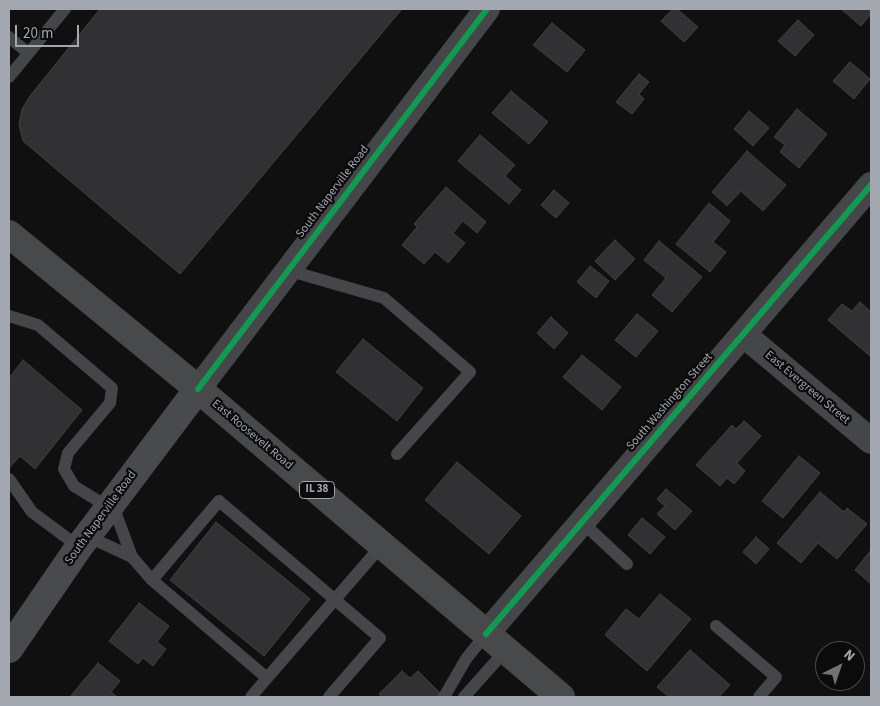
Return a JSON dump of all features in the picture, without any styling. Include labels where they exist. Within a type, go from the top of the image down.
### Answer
[{"type":"main road","name":"East Roosevelt Road","points":[[9,234],[198,389],[561,697]]},
{"type":"main road","name":"South Naperville Road","points":[[9,649],[83,542],[198,389]]},
{"type":"street","name":"South Naperville Road","points":[[198,389],[487,9]]},
{"type":"street","name":"South Washington Street","points":[[496,642],[582,522],[871,185]]},
{"type":"street","name":"East Evergreen Street","points":[[743,334],[871,441]]},
{"type":"lane","points":[[9,77],[65,9]]},
{"type":"lane","points":[[9,37],[28,53]]},
{"type":"lane","points":[[287,270],[384,298],[470,372],[397,454]]},
{"type":"lane","points":[[11,320],[38,325],[112,388],[110,403],[68,453],[64,469],[74,486],[110,505],[132,557],[152,580],[267,678]]},
{"type":"lane","points":[[9,479],[32,512],[83,542],[132,557]]},
{"type":"lane","points":[[152,580],[220,501],[380,638],[329,697]]},
{"type":"lane","points":[[582,522],[627,564]]},
{"type":"lane","points":[[251,697],[382,545]]},
{"type":"lane","points":[[716,626],[776,677],[759,697]]},
{"type":"lane","points":[[444,697],[466,659],[496,642]]},
{"type":"lane","points":[[464,697],[496,642]]},
{"type":"building","points":[[100,9],[402,9],[180,274],[23,141],[19,125],[22,109],[30,96]]},
{"type":"building","points":[[673,9],[677,9],[698,27],[684,42],[661,21]]},
{"type":"building","points":[[841,9],[871,9],[871,14],[861,26]]},
{"type":"building","points":[[798,20],[814,35],[795,56],[778,41]]},
{"type":"building","points":[[552,23],[585,50],[567,72],[533,45]]},
{"type":"building","points":[[850,62],[870,79],[854,99],[833,81]]},
{"type":"building","points":[[639,74],[649,82],[639,94],[644,99],[632,114],[616,102]]},
{"type":"building","points":[[511,91],[548,122],[529,144],[492,113]]},
{"type":"building","points":[[797,109],[827,134],[799,168],[780,152],[785,145],[774,137]]},
{"type":"building","points":[[749,111],[769,128],[753,146],[734,129]]},
{"type":"building","points":[[480,135],[515,165],[505,176],[521,190],[509,204],[458,161]]},
{"type":"building","points":[[747,151],[786,185],[763,211],[741,191],[727,206],[712,192]]},
{"type":"building","points":[[446,187],[486,222],[477,233],[463,221],[453,233],[465,243],[448,263],[435,252],[424,264],[402,245],[417,227],[414,224]]},
{"type":"building","points":[[554,190],[569,203],[556,218],[541,205]]},
{"type":"building","points":[[709,203],[730,221],[713,242],[726,252],[710,272],[676,244]]},
{"type":"building","points":[[615,240],[635,259],[615,280],[595,261]]},
{"type":"building","points":[[659,241],[702,277],[672,312],[652,295],[666,278],[644,260]]},
{"type":"building","points":[[590,266],[609,281],[596,298],[577,282]]},
{"type":"building","points":[[860,302],[871,312],[871,357],[828,320],[842,304],[852,311]]},
{"type":"building","points":[[637,314],[658,331],[636,357],[615,340]]},
{"type":"building","points":[[551,317],[568,333],[554,349],[537,333]]},
{"type":"building","points":[[363,339],[423,388],[397,421],[336,372]]},
{"type":"building","points":[[582,355],[621,387],[602,410],[563,377]]},
{"type":"building","points":[[23,360],[82,410],[35,469],[20,456],[9,468],[9,378]]},
{"type":"building","points":[[744,421],[761,436],[737,463],[745,471],[734,484],[727,478],[720,486],[696,465],[732,425],[736,429]]},
{"type":"building","points":[[799,456],[820,473],[783,518],[762,501]]},
{"type":"building","points":[[457,462],[521,516],[489,554],[425,500]]},
{"type":"building","points":[[666,489],[692,511],[675,530],[657,514],[665,506],[657,499]]},
{"type":"building","points":[[820,492],[844,512],[847,508],[867,524],[837,559],[818,543],[801,563],[777,543]]},
{"type":"building","points":[[642,518],[665,537],[650,554],[628,535]]},
{"type":"building","points":[[216,522],[310,599],[264,656],[170,580]]},
{"type":"building","points":[[756,537],[769,549],[756,564],[743,552]]},
{"type":"building","points":[[871,550],[871,584],[855,570]]},
{"type":"building","points":[[660,594],[691,619],[647,671],[605,635],[626,609],[639,619]]},
{"type":"building","points":[[139,603],[169,626],[157,642],[166,649],[153,666],[143,658],[138,664],[109,641]]},
{"type":"building","points":[[690,650],[730,685],[719,697],[669,697],[657,687]]},
{"type":"building","points":[[98,663],[120,681],[111,692],[116,696],[70,697]]},
{"type":"building","points":[[402,671],[410,678],[418,671],[440,693],[436,697],[382,697],[379,694]]},
{"type":"cycle path","points":[[198,389],[487,9]]},
{"type":"cycle path","points":[[486,634],[871,185]]}]
